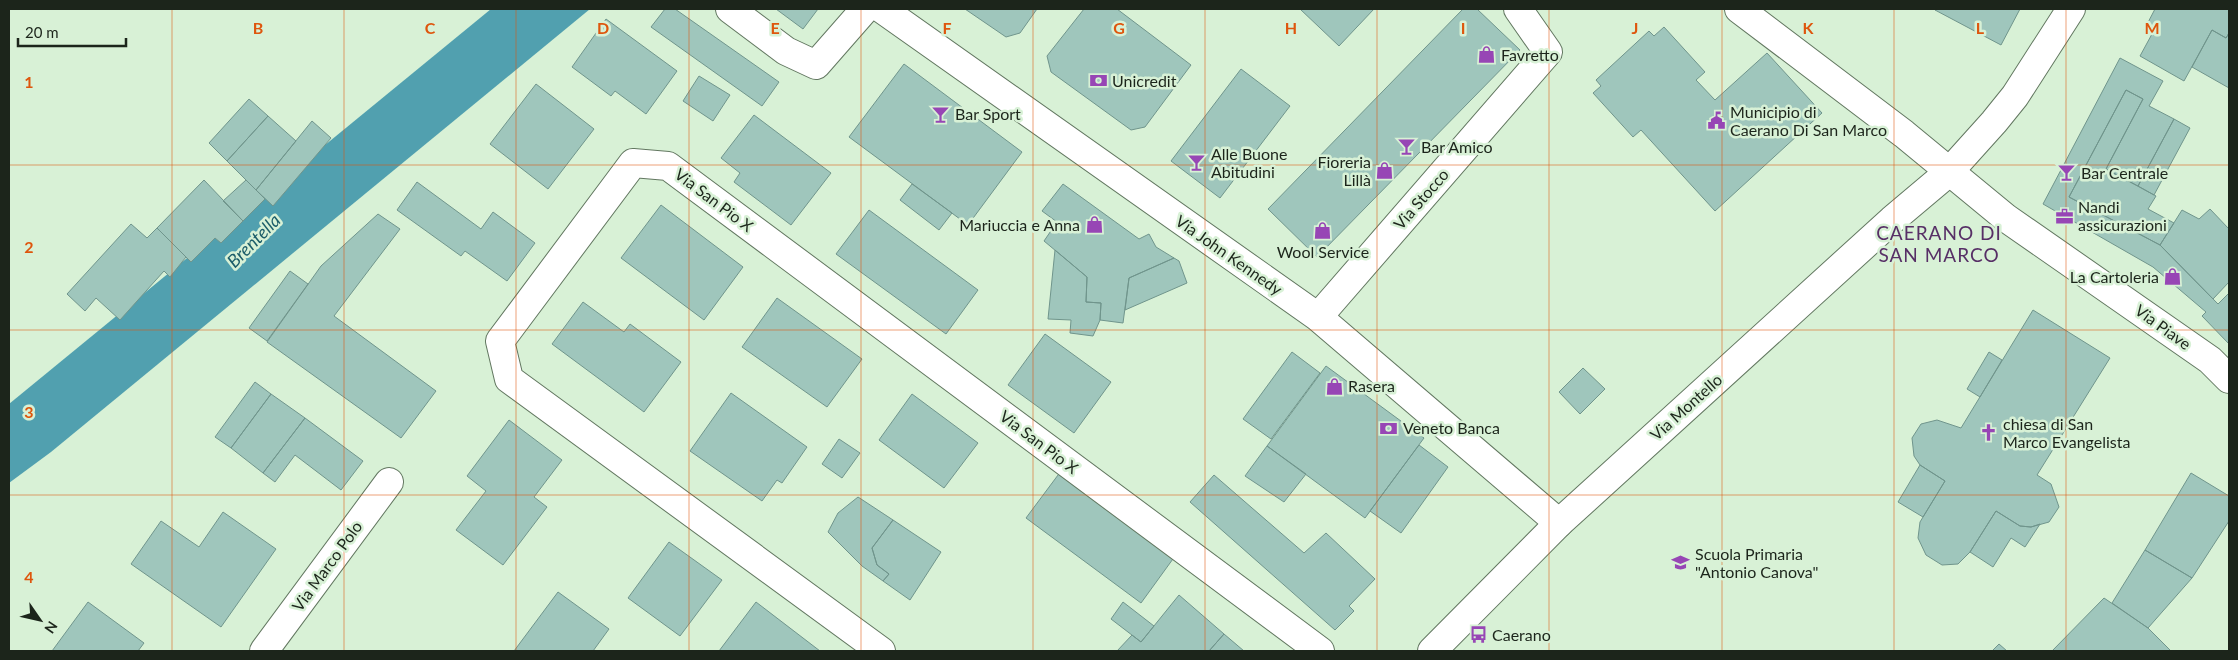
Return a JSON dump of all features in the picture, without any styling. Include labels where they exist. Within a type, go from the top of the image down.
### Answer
[{"type":"street","points":[[730,9],[786,51],[816,65],[865,9]]},
{"type":"street","name":"Via John Kennedy","points":[[882,9],[1318,318],[1559,523]]},
{"type":"street","name":"Via Stocco","points":[[1318,318],[1548,52],[1518,9]]},
{"type":"street","name":"Via Piave","points":[[1739,9],[1904,134],[2006,218],[2210,360],[2229,379]]},
{"type":"street","name":"Via Montello","points":[[1432,651],[1559,523],[1892,220],[1949,172],[2016,96],[2071,9]]},
{"type":"street","name":"Via San Pio X","points":[[881,651],[509,379],[500,341],[633,163],[668,166],[1320,651]]},
{"type":"street","name":"Via Marco Polo","points":[[264,651],[390,482]]},
{"type":"water","name":"Brentella","points":[[491,9],[590,9],[51,452],[9,483],[9,404]]},
{"type":"building","points":[[665,9],[675,9],[779,82],[762,106],[651,27]]},
{"type":"building","points":[[776,9],[818,9],[803,29]]},
{"type":"building","points":[[965,9],[1037,9],[1020,33],[1006,37]]},
{"type":"building","points":[[1084,9],[1117,9],[1191,65],[1145,127],[1131,130],[1051,72],[1047,56]]},
{"type":"building","points":[[1300,9],[1374,9],[1339,46]]},
{"type":"building","points":[[1463,9],[1477,9],[1520,50],[1317,257],[1268,209]]},
{"type":"building","points":[[2020,9],[2001,45],[1935,10]]},
{"type":"building","points":[[2155,9],[2229,9],[2229,33],[2226,38],[2212,30],[2184,81],[2140,56],[2152,34],[2144,30]]},
{"type":"building","points":[[606,19],[677,71],[646,114],[615,91],[611,96],[572,67]]},
{"type":"building","name":"Municipio di Caerano Di San Marco","points":[[1664,27],[1705,72],[1696,80],[1715,100],[1767,53],[1822,113],[1715,211],[1641,130],[1633,137],[1593,93],[1601,86],[1596,80],[1649,31],[1654,36]]},
{"type":"building","points":[[2212,30],[2226,38],[2229,33],[2229,88],[2192,67]]},
{"type":"building","points":[[2120,58],[2163,81],[2149,106],[2174,119],[2138,186],[2106,169],[2143,99],[2126,90],[2069,197],[2160,245],[2218,304],[2229,293],[2229,344],[2202,316],[2206,312],[2153,267],[2043,204]]},
{"type":"building","points":[[904,64],[1022,152],[968,225],[849,137]]},
{"type":"building","points":[[1241,69],[1290,106],[1220,198],[1171,161]]},
{"type":"building","points":[[699,76],[730,95],[713,121],[683,101]]},
{"type":"building","points":[[536,84],[594,129],[548,189],[490,144]]},
{"type":"building","points":[[2126,90],[2143,99],[2106,169],[2156,196],[2148,209],[2174,223],[2160,245],[2069,197]]},
{"type":"building","points":[[249,99],[268,116],[227,161],[209,143]]},
{"type":"building","points":[[754,115],[831,173],[791,225],[734,182],[740,173],[721,158]]},
{"type":"building","points":[[268,116],[296,141],[256,190],[227,161]]},
{"type":"building","points":[[2174,119],[2190,128],[2154,195],[2138,186]]},
{"type":"building","points":[[312,121],[331,138],[273,206],[256,190]]},
{"type":"building","points":[[204,180],[243,221],[221,243],[215,238],[191,262],[157,228]]},
{"type":"building","points":[[246,180],[265,199],[243,221],[223,201]]},
{"type":"building","points":[[417,182],[481,229],[493,212],[535,243],[507,281],[465,251],[461,256],[397,210]]},
{"type":"building","points":[[912,184],[952,213],[939,230],[900,200]]},
{"type":"building","points":[[1063,184],[1139,239],[1149,234],[1156,247],[1174,258],[1129,278],[1123,323],[1100,320],[1101,303],[1086,302],[1087,277],[1044,241],[1057,222],[1042,211]]},
{"type":"building","points":[[661,205],[743,267],[704,320],[621,258]]},
{"type":"building","points":[[2210,209],[2229,229],[2229,282],[2213,299],[2160,245],[2182,210],[2199,219]]},
{"type":"building","points":[[869,210],[978,290],[946,334],[836,254]]},
{"type":"building","points":[[378,214],[400,229],[334,316],[436,391],[401,438],[267,342],[321,266]]},
{"type":"building","points":[[131,224],[147,238],[157,228],[186,257],[170,277],[164,271],[120,320],[96,298],[85,311],[67,294]]},
{"type":"building","points":[[1055,250],[1087,277],[1086,302],[1101,303],[1100,320],[1093,336],[1070,333],[1071,320],[1048,319]]},
{"type":"building","points":[[1174,258],[1179,261],[1187,283],[1125,310],[1129,278]]},
{"type":"building","points":[[290,271],[308,284],[267,341],[249,328]]},
{"type":"building","points":[[777,298],[862,359],[827,407],[742,347]]},
{"type":"building","points":[[583,302],[624,332],[630,324],[681,362],[644,412],[552,344]]},
{"type":"building","name":"chiesa di San Marco Evangelista","points":[[2033,310],[2110,358],[2037,475],[2051,484],[2059,507],[2049,522],[2031,527],[2020,526],[1996,511],[1970,552],[1958,564],[1942,565],[1926,555],[1918,538],[1920,522],[1945,481],[1920,465],[1914,456],[1912,438],[1921,424],[1937,420],[1961,428]]},
{"type":"building","points":[[1045,334],[1111,382],[1074,433],[1008,385]]},
{"type":"building","points":[[1292,352],[1320,373],[1271,439],[1243,419]]},
{"type":"building","points":[[1989,352],[2002,360],[1980,397],[1967,389]]},
{"type":"building","points":[[1326,366],[1424,438],[1365,518],[1267,446]]},
{"type":"building","points":[[1583,368],[1605,389],[1580,414],[1559,392]]},
{"type":"building","points":[[255,382],[271,394],[231,448],[215,437]]},
{"type":"building","points":[[731,393],[807,447],[782,483],[777,480],[762,501],[690,451]]},
{"type":"building","points":[[271,394],[305,418],[263,473],[231,448]]},
{"type":"building","points":[[912,394],[978,443],[944,488],[879,440]]},
{"type":"building","points":[[305,418],[363,461],[341,490],[295,455],[275,482],[263,473]]},
{"type":"building","points":[[509,420],[562,460],[534,497],[547,507],[503,565],[456,530],[486,491],[467,476]]},
{"type":"building","points":[[839,439],[860,453],[842,478],[822,464]]},
{"type":"building","points":[[1419,445],[1448,467],[1401,533],[1370,511]]},
{"type":"building","points":[[1267,446],[1306,474],[1284,502],[1245,476]]},
{"type":"building","points":[[1920,465],[1945,481],[1923,517],[1898,502]]},
{"type":"building","points":[[1064,467],[1178,552],[1141,603],[1026,518]]},
{"type":"building","points":[[2191,473],[2229,496],[2229,521],[2192,578],[2145,550]]},
{"type":"building","points":[[1214,475],[1304,553],[1326,533],[1375,579],[1349,606],[1354,611],[1335,630],[1190,502]]},
{"type":"building","points":[[858,497],[893,520],[872,548],[877,565],[889,574],[883,581],[862,566],[828,532],[838,513]]},
{"type":"building","points":[[1996,511],[2020,526],[2031,527],[2040,524],[2025,547],[2011,538],[1993,567],[1970,552]]},
{"type":"building","points":[[223,512],[276,549],[221,627],[131,564],[161,521],[199,547]]},
{"type":"building","points":[[893,520],[941,552],[910,600],[883,581],[889,574],[877,565],[872,548]]},
{"type":"building","points":[[669,542],[722,580],[680,636],[628,598]]},
{"type":"building","points":[[2145,550],[2192,578],[2148,628],[2112,603]]},
{"type":"building","points":[[558,592],[609,629],[593,651],[514,651]]},
{"type":"building","points":[[1179,595],[1224,634],[1209,651],[1117,651],[1132,635],[1141,642]]},
{"type":"building","points":[[2104,598],[2148,628],[2171,651],[2052,651]]},
{"type":"building","points":[[88,602],[144,643],[138,651],[52,651]]},
{"type":"building","points":[[756,602],[820,651],[719,651]]},
{"type":"building","points":[[1123,602],[1154,626],[1141,642],[1111,619]]},
{"type":"building","points":[[1224,634],[1244,651],[1209,651]]},
{"type":"building","points":[[1999,644],[2007,651],[1992,651]]},
{"type":"place","name":"Favretto","points":[[1487,55]]},
{"type":"place","name":"Unicredit","points":[[1098,81]]},
{"type":"place","name":"Bar Sport","points":[[941,114]]},
{"type":"place","name":"Municipio di Caerano Di San Marco","points":[[1716,121]]},
{"type":"place","name":"Bar Amico","points":[[1407,147]]},
{"type":"place","name":"Alle Buone Abitudini","points":[[1197,163]]},
{"type":"place","name":"Fioreria Lillà","points":[[1385,171]]},
{"type":"place","name":"Bar Centrale","points":[[2067,173]]},
{"type":"place","name":"Nandi assicurazioni","points":[[2064,216]]},
{"type":"place","name":"Mariuccia e Anna","points":[[1094,225]]},
{"type":"place","name":"Wool Service","points":[[1323,230]]},
{"type":"place","name":"La Cartoleria","points":[[2173,277]]},
{"type":"place","name":"Rasera","points":[[1334,386]]},
{"type":"place","name":"Veneto Banca","points":[[1389,428]]},
{"type":"place","name":"chiesa di San Marco Evangelista","points":[[1989,433]]},
{"type":"place","name":"Scuola Primaria \"Antonio Canova\"","points":[[1681,563]]},
{"type":"place","name":"Caerano","points":[[1478,635]]},
{"type":"district","name":"CAERANO DI SAN MARCO","points":[[1939,244]]}]
